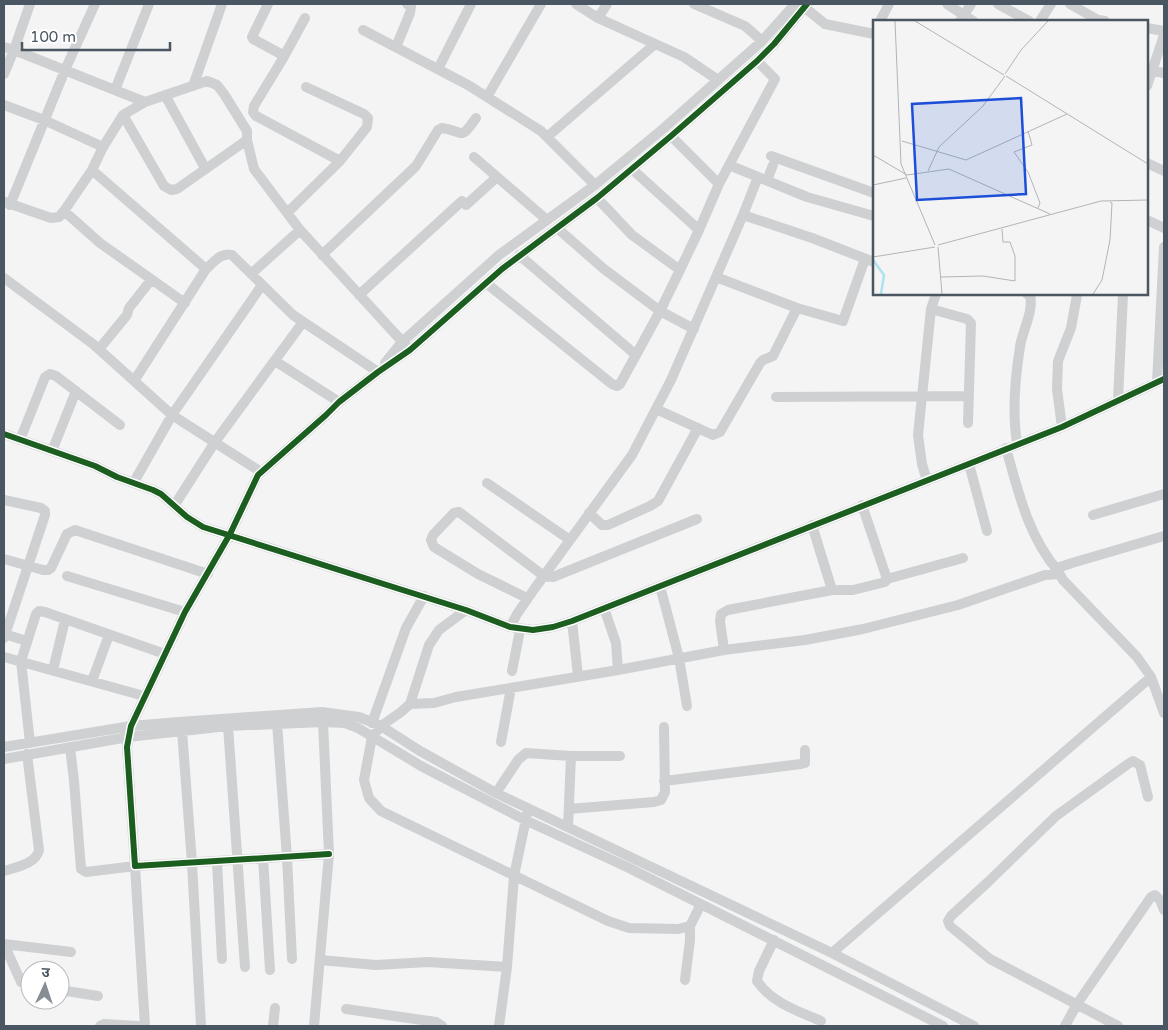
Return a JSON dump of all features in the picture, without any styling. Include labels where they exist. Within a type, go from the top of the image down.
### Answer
[{"type":"street","points":[[4,74],[9,48],[30,4]]},
{"type":"street","points":[[95,4],[7,203],[51,218],[59,217],[92,170],[103,148],[124,115],[145,102],[207,81],[217,85],[247,131],[247,140],[254,169],[300,230],[410,350]]},
{"type":"street","points":[[115,90],[149,4]]},
{"type":"street","points":[[193,86],[222,4]]},
{"type":"street","points":[[268,4],[252,37],[280,53],[282,60]]},
{"type":"street","points":[[396,47],[410,13],[411,7],[408,4]]},
{"type":"street","points":[[438,70],[471,4]]},
{"type":"street","points":[[487,97],[541,4]]},
{"type":"street","points":[[576,4],[598,18],[684,57],[718,80]]},
{"type":"street","points":[[598,18],[607,4]]},
{"type":"street","points":[[694,4],[719,9],[745,26],[762,41]]},
{"type":"street","points":[[881,20],[889,4]]},
{"type":"street","points":[[947,4],[962,18],[971,4]]},
{"type":"street","points":[[998,4],[1027,20]]},
{"type":"street","points":[[1041,20],[1051,4]]},
{"type":"street","points":[[1070,4],[1098,20]]},
{"type":"street","points":[[802,5],[825,24],[873,33]]},
{"type":"street","points":[[378,372],[402,342],[500,255],[595,185],[664,128],[802,5]]},
{"type":"street","points":[[145,1026],[128,737],[144,696],[185,612],[230,534],[258,475],[326,415],[338,402],[410,350],[519,255],[596,198],[671,136],[774,44],[802,5]]},
{"type":"street","points":[[304,18],[282,60],[254,106],[253,112],[256,116],[340,160]]},
{"type":"street","points":[[1148,28],[1164,33],[1149,70],[1164,73]]},
{"type":"street","points":[[363,30],[487,97],[541,131],[595,185]]},
{"type":"street","points":[[547,137],[655,44]]},
{"type":"street","points":[[9,48],[145,102]]},
{"type":"street","points":[[486,283],[612,384],[617,386],[620,384],[660,311],[700,230],[719,184],[775,79],[757,60]]},
{"type":"street","points":[[288,212],[340,160],[367,127],[368,118],[364,114],[306,87]]},
{"type":"street","points":[[165,95],[205,168]]},
{"type":"street","points":[[4,105],[44,120],[103,148]]},
{"type":"street","points":[[124,115],[164,186],[171,190],[177,189],[247,140]]},
{"type":"street","points":[[322,255],[416,166],[442,128],[463,134],[476,118]]},
{"type":"street","points":[[671,136],[719,184]]},
{"type":"street","points":[[474,157],[547,220]]},
{"type":"street","points":[[512,671],[515,628],[527,598],[632,455],[671,380],[743,215],[772,160],[873,193]]},
{"type":"street","points":[[1148,163],[1164,171]]},
{"type":"street","points":[[729,165],[806,196],[873,216]]},
{"type":"street","points":[[632,169],[700,230]]},
{"type":"street","points":[[92,170],[206,269]]},
{"type":"street","points":[[359,295],[464,203],[497,177]]},
{"type":"street","points":[[596,198],[632,235],[680,270]]},
{"type":"street","points":[[64,212],[100,243],[185,303]]},
{"type":"street","points":[[716,277],[796,308],[843,321],[870,260],[743,215]]},
{"type":"street","points":[[1148,220],[1164,228]]},
{"type":"street","points":[[557,228],[604,269],[660,311],[694,329]]},
{"type":"street","points":[[251,274],[300,230]]},
{"type":"street","points":[[4,434],[95,466],[161,494],[187,517],[203,527],[424,596],[515,628],[543,629],[572,621],[1062,427],[1160,381],[1164,247]]},
{"type":"street","points":[[134,381],[206,269],[226,254],[232,255],[293,316],[378,372]]},
{"type":"street","points":[[519,255],[636,355]]},
{"type":"street","points":[[4,278],[99,349],[172,415],[261,472]]},
{"type":"street","points":[[99,349],[126,315],[128,308],[151,280]]},
{"type":"street","points":[[134,482],[172,415],[262,285]]},
{"type":"street","points":[[927,481],[922,464],[918,435],[931,309],[936,295]]},
{"type":"street","points":[[1018,443],[1015,386],[1020,345],[1032,302],[1030,295]]},
{"type":"street","points":[[1062,427],[1057,389],[1058,361],[1071,328],[1077,295]]},
{"type":"street","points":[[1118,400],[1123,295]]},
{"type":"street","points":[[656,409],[713,435],[720,432],[760,363],[773,356],[796,308]]},
{"type":"street","points":[[931,309],[967,320],[971,323],[968,423]]},
{"type":"street","points":[[174,506],[215,442],[303,322]]},
{"type":"street","points":[[275,361],[338,402]]},
{"type":"street","points":[[20,440],[45,377],[50,374],[56,376],[120,425]]},
{"type":"street","points":[[52,451],[76,391]]},
{"type":"street","points":[[776,397],[969,396]]},
{"type":"street","points":[[589,513],[602,525],[608,525],[658,501],[698,428]]},
{"type":"street","points":[[1006,448],[1027,520],[1045,552],[1063,580],[1137,657],[1151,677],[1164,713]]},
{"type":"street","points":[[969,464],[987,531]]},
{"type":"street","points":[[487,483],[570,540]]},
{"type":"street","points":[[1093,515],[1164,494]]},
{"type":"street","points":[[4,500],[40,508],[45,511],[4,636],[27,641]]},
{"type":"street","points":[[862,505],[887,579]]},
{"type":"street","points":[[527,598],[478,574],[434,547],[431,540],[433,535],[454,513],[459,512],[544,576],[553,577],[697,519]]},
{"type":"street","points":[[812,525],[832,590]]},
{"type":"street","points":[[4,559],[48,570],[51,568],[67,534],[75,530],[208,574]]},
{"type":"street","points":[[410,704],[434,703],[456,697],[724,650],[805,640],[863,629],[958,604],[1058,572],[1060,567],[1072,563],[1164,536]]},
{"type":"street","points":[[724,650],[720,621],[721,614],[728,610],[832,590],[853,590],[881,584],[887,579],[964,558]]},
{"type":"street","points":[[67,576],[185,612]]},
{"type":"street","points":[[660,586],[679,658],[686,706]]},
{"type":"street","points":[[424,596],[406,628],[372,737],[364,780],[366,791],[374,806],[608,921],[629,928],[678,929],[690,926]]},
{"type":"street","points":[[604,608],[616,643],[618,670]]},
{"type":"street","points":[[376,724],[401,712],[410,704],[429,645],[439,630],[466,610]]},
{"type":"street","points":[[30,742],[21,661],[36,614],[39,611],[165,654]]},
{"type":"street","points":[[53,670],[65,620]]},
{"type":"street","points":[[572,621],[578,676]]},
{"type":"street","points":[[92,680],[109,635]]},
{"type":"street","points":[[4,657],[144,696]]},
{"type":"street","points":[[832,953],[1151,677]]},
{"type":"street","points":[[501,742],[511,688]]},
{"type":"street","points":[[4,747],[131,726],[322,712],[359,717],[376,724],[496,793],[832,953],[974,1026]]},
{"type":"street","points":[[314,1026],[329,854],[323,722]]},
{"type":"street","points":[[277,723],[292,959]]},
{"type":"street","points":[[4,759],[128,737],[228,726],[277,723],[345,723],[358,728],[421,766],[525,820],[618,863],[943,1026]]},
{"type":"street","points":[[228,726],[239,860],[245,967]]},
{"type":"street","points":[[568,809],[658,801],[663,797],[665,792],[664,727]]},
{"type":"street","points":[[182,731],[201,1026]]},
{"type":"street","points":[[70,746],[81,869],[86,872],[135,866],[329,854]]},
{"type":"street","points":[[664,781],[801,764],[805,762],[806,750]]},
{"type":"street","points":[[496,793],[522,755],[526,753],[571,756],[620,756]]},
{"type":"street","points":[[4,870],[30,862],[38,855],[28,754]]},
{"type":"street","points":[[568,827],[571,756]]},
{"type":"street","points":[[1118,1026],[990,958],[950,926],[948,921],[1056,816],[1134,761],[1140,765],[1148,797]]},
{"type":"street","points":[[500,1026],[514,876],[528,808]]},
{"type":"street","points":[[263,858],[270,970]]},
{"type":"street","points":[[217,862],[222,959]]},
{"type":"street","points":[[1065,1026],[1077,1004],[1154,895],[1158,897],[1164,910]]},
{"type":"street","points":[[685,980],[690,926],[701,904]]},
{"type":"street","points":[[774,940],[759,971],[757,981],[767,993],[782,1004],[821,1021]]},
{"type":"street","points":[[4,944],[71,952]]},
{"type":"street","points":[[4,944],[20,980]]},
{"type":"street","points":[[320,960],[376,965],[428,962],[507,967]]},
{"type":"street","points":[[70,992],[98,996]]},
{"type":"street","points":[[274,1026],[275,1008]]},
{"type":"street","points":[[346,1009],[436,1022],[442,1026]]},
{"type":"street","points":[[100,1026],[104,1024],[138,1026]]},
{"type":"cycle path","points":[[329,854],[135,866],[127,747],[131,726],[185,612],[230,534],[258,475],[339,402],[410,350],[502,269],[597,198],[671,136],[757,61],[774,44],[807,4]]},
{"type":"cycle path","points":[[4,434],[95,466],[117,477],[153,490],[161,494],[187,517],[203,527],[466,610],[510,627],[533,630],[553,627],[572,621],[1062,427],[1164,379]]}]
